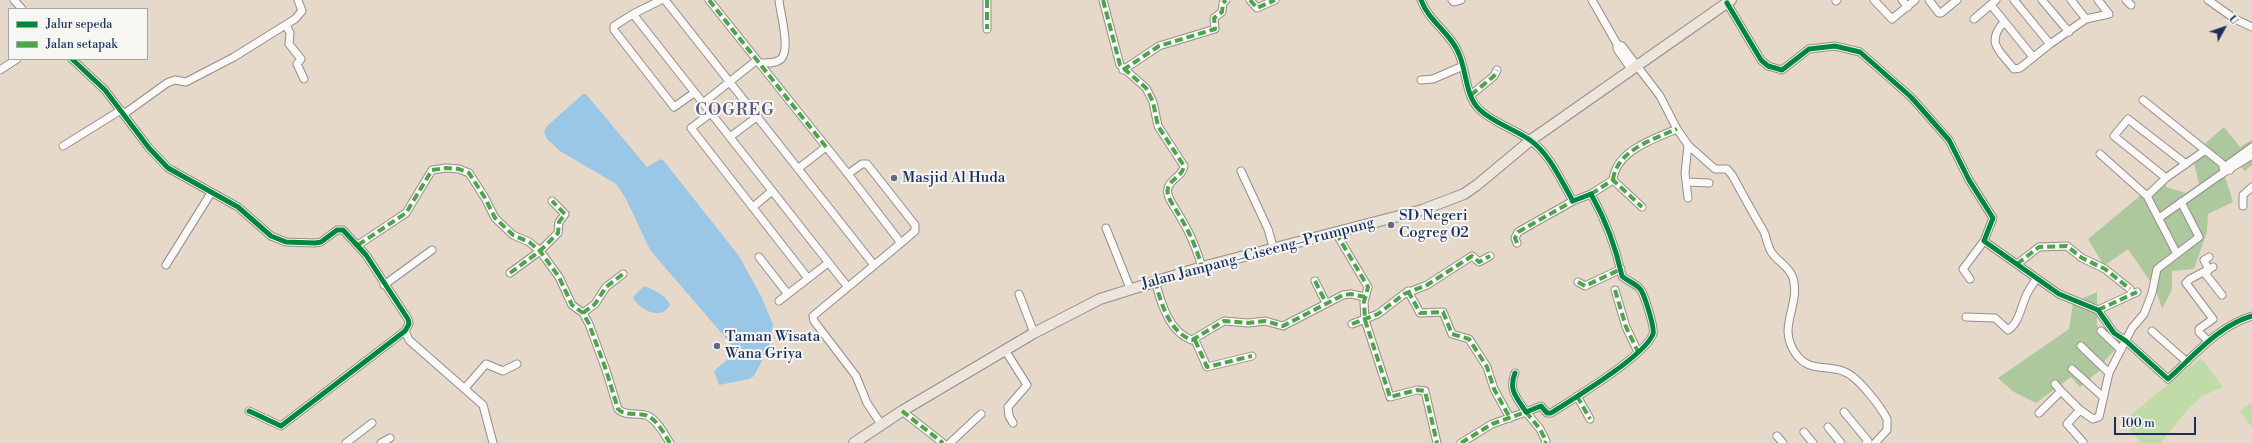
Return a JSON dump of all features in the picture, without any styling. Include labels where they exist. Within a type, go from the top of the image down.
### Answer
[{"type":"main road","name":"Jalan Jampang–Ciseeng–Prumpung","points":[[854,443],[902,411],[1077,309],[1130,288],[1202,267],[1274,250],[1422,210],[1464,194],[1531,140],[1633,67],[1729,2]]},
{"type":"street","points":[[14,0],[21,8]]},
{"type":"street","points":[[64,146],[123,112],[167,83],[175,80],[186,82],[234,57],[286,25],[300,15],[302,11],[298,0]]},
{"type":"street","points":[[661,0],[633,14],[614,26],[616,34],[674,107],[694,93]]},
{"type":"street","points":[[665,0],[874,265]]},
{"type":"street","points":[[708,0],[848,174],[901,243]]},
{"type":"street","points":[[703,103],[758,62],[773,62],[781,59],[786,46],[779,0]]},
{"type":"street","points":[[987,0],[987,29]]},
{"type":"street","points":[[1103,0],[1118,59],[1124,70],[1146,88],[1153,102],[1158,126],[1184,166],[1182,172],[1169,184],[1167,192],[1192,236],[1202,267]]},
{"type":"street","points":[[1124,70],[1159,46],[1215,29],[1214,18],[1222,12],[1223,3],[1226,0]]},
{"type":"street","points":[[1250,0],[1257,8],[1275,0]]},
{"type":"street","points":[[1421,0],[1431,20],[1455,46],[1471,94],[1481,110],[1531,140],[1548,160],[1573,202]]},
{"type":"street","points":[[1452,0],[1454,2],[1461,0]]},
{"type":"street","points":[[1592,0],[1617,44],[1622,46],[1633,67],[1660,96],[1676,129],[1688,145],[1710,166],[1715,169],[1727,169],[1729,171],[1764,232],[1771,253],[1788,268],[1792,277],[1794,299],[1787,333],[1795,354],[1809,366],[1840,370],[1854,378],[1886,417],[1887,430],[1875,443]]},
{"type":"street","points":[[1874,0],[1892,19],[1915,0]]},
{"type":"street","points":[[1902,0],[1908,7]]},
{"type":"street","points":[[1929,0],[1939,13],[1941,13],[1957,0]]},
{"type":"street","points":[[2014,0],[2050,44]]},
{"type":"street","points":[[2042,0],[2069,32]]},
{"type":"street","points":[[2071,0],[2087,19]]},
{"type":"street","points":[[2004,22],[1997,30],[1994,40],[1996,47],[2017,69],[2087,19],[2109,14],[2098,0]]},
{"type":"street","points":[[2208,0],[2235,19],[2252,28]]},
{"type":"street","points":[[1729,2],[1761,60],[1768,66],[1782,70],[1809,48],[1835,46],[1860,52],[1911,97],[1949,140],[1969,180],[1992,215],[1992,223],[1984,241],[1963,269],[1970,279]]},
{"type":"street","points":[[1974,19],[1993,2],[2004,22],[2033,57]]},
{"type":"street","points":[[633,14],[847,286]]},
{"type":"street","points":[[286,25],[290,33],[289,44],[301,59],[297,66],[304,79]]},
{"type":"street","points":[[0,70],[15,60]]},
{"type":"street","points":[[73,60],[101,86],[123,112],[149,148],[168,168],[248,214],[266,233],[286,242],[318,243],[339,229],[358,245],[408,319],[409,324],[405,332],[281,426],[248,411]]},
{"type":"street","points":[[1420,80],[1433,79],[1462,66]]},
{"type":"street","points":[[1471,94],[1490,80],[1497,70]]},
{"type":"street","points":[[2143,100],[2204,151],[2227,168]]},
{"type":"street","points":[[711,113],[691,128],[807,277]]},
{"type":"street","points":[[730,137],[758,116]]},
{"type":"street","points":[[2166,178],[2114,136],[2128,119],[2186,164]]},
{"type":"street","points":[[1517,243],[1515,235],[1518,232],[1573,202],[1591,194],[1613,180],[1616,168],[1625,156],[1642,144],[1676,129]]},
{"type":"street","points":[[1688,145],[1685,173],[1688,198]]},
{"type":"street","points":[[799,168],[826,147]]},
{"type":"street","points":[[2159,218],[2220,174],[2252,147]]},
{"type":"street","points":[[2147,196],[2166,178],[2204,151]]},
{"type":"street","points":[[2100,154],[2147,196],[2177,254]]},
{"type":"street","points":[[2227,168],[2252,155]]},
{"type":"street","points":[[848,174],[862,164],[867,164],[916,225],[915,231],[814,314],[813,318],[856,376],[867,404],[881,424]]},
{"type":"street","points":[[358,245],[406,213],[428,174],[437,168],[459,169],[468,174],[485,198],[494,218],[513,235],[529,242],[540,250],[559,277],[572,305],[582,313],[606,370],[618,409],[624,413],[635,413],[650,416],[657,423],[670,443]]},
{"type":"street","points":[[1241,171],[1268,229],[1274,250]]},
{"type":"street","points":[[1613,180],[1642,206]]},
{"type":"street","points":[[1686,182],[1709,183]]},
{"type":"street","points":[[2242,206],[2243,195],[2252,187]]},
{"type":"street","points":[[753,207],[772,191]]},
{"type":"street","points":[[166,265],[211,193]]},
{"type":"street","points":[[1461,443],[1492,424],[1541,406],[1547,413],[1552,414],[1576,396],[1613,373],[1638,352],[1653,335],[1653,328],[1642,291],[1635,284],[1623,278],[1601,212],[1591,194]]},
{"type":"street","points":[[510,273],[540,250],[558,233],[559,222],[565,216],[552,201]]},
{"type":"street","points":[[2055,384],[2080,410],[2096,419],[2100,412],[2109,373],[2132,328],[2144,314],[2152,293],[2157,269],[2199,237],[2181,202]]},
{"type":"street","points":[[1106,228],[1130,288]]},
{"type":"street","points":[[1336,233],[1367,284],[1368,290],[1365,297],[1365,320],[1390,397],[1417,390],[1425,391],[1437,443]]},
{"type":"street","points":[[1984,241],[2059,294],[2098,310],[2114,333],[2126,341],[2168,379],[2208,341],[2240,321],[2252,316]]},
{"type":"street","points":[[2017,264],[2039,247],[2067,246],[2082,258],[2105,269],[2130,289]]},
{"type":"street","points":[[384,284],[432,250]]},
{"type":"street","points":[[1352,324],[1378,314],[1408,291],[1427,285],[1472,256],[1479,262],[1490,256]]},
{"type":"street","points":[[758,257],[788,293]]},
{"type":"street","points":[[2209,257],[2204,260],[2222,295]]},
{"type":"street","points":[[779,301],[807,277],[828,263]]},
{"type":"street","points":[[1578,282],[1586,286],[1621,269]]},
{"type":"street","points":[[2208,341],[2199,332],[2199,329],[2213,319],[2186,283],[2209,270]]},
{"type":"street","points":[[582,313],[595,304],[606,287],[623,274]]},
{"type":"street","points":[[1966,317],[1994,318],[2006,330],[2010,329],[2036,279]]},
{"type":"street","points":[[1315,280],[1326,303]]},
{"type":"street","points":[[1155,281],[1161,302],[1174,328],[1181,335],[1195,340],[1207,368],[1252,356]]},
{"type":"street","points":[[1615,290],[1629,333],[1638,352]]},
{"type":"street","points":[[1408,291],[1420,313],[1443,312],[1451,334],[1469,339],[1486,367],[1494,389],[1510,418]]},
{"type":"street","points":[[2098,310],[2137,292]]},
{"type":"street","points":[[1019,294],[1034,333]]},
{"type":"street","points":[[1195,340],[1224,321],[1248,323],[1265,321],[1283,326],[1326,303],[1347,295],[1365,297]]},
{"type":"street","points":[[2101,331],[2121,350]]},
{"type":"street","points":[[2152,331],[2187,362]]},
{"type":"street","points":[[405,332],[408,340],[483,405],[493,443]]},
{"type":"street","points":[[2081,346],[2109,373]]},
{"type":"street","points":[[1005,350],[1027,385],[1008,407],[1009,416],[1013,423]]},
{"type":"street","points":[[465,388],[486,364],[503,371],[517,364]]},
{"type":"street","points":[[2072,369],[2103,397]]},
{"type":"street","points":[[1515,373],[1511,383],[1512,389],[1526,412],[1543,434],[1546,441],[1544,443]]},
{"type":"street","points":[[2039,413],[2061,391]]},
{"type":"street","points":[[1576,396],[1590,418]]},
{"type":"street","points":[[2080,410],[2067,424],[2083,442]]},
{"type":"street","points":[[902,411],[943,443]]},
{"type":"street","points":[[1844,412],[1868,441],[1866,443]]},
{"type":"street","points":[[950,443],[981,414]]},
{"type":"street","points":[[346,443],[372,423]]},
{"type":"street","points":[[1828,427],[1841,443]]},
{"type":"street","points":[[1804,432],[1813,443]]},
{"type":"street","points":[[1777,436],[1783,443]]},
{"type":"street","points":[[382,443],[390,438]]},
{"type":"green space","points":[[2224,127],[2240,147],[2252,140],[2252,165],[2245,171],[2233,159],[2221,164],[2233,202],[2208,214],[2207,232],[2194,269],[2172,271],[2172,290],[2162,309],[2156,290],[2128,249],[2104,266],[2088,239],[2164,176],[2166,187],[2186,193],[2200,187],[2192,155]]},
{"type":"green space","points":[[2097,292],[2097,325],[2115,350],[2106,359],[2100,370],[2080,387],[2071,377],[2036,403],[2014,392],[1998,378],[2069,329],[2073,303]]},
{"type":"green space","points":[[2201,358],[2223,387],[2202,396],[2187,410],[2161,443],[2141,443],[2123,421]]},
{"type":"green space","points":[[2252,402],[2252,427],[2240,411]]},
{"type":"water","points":[[583,94],[586,94],[647,167],[661,159],[664,161],[739,256],[761,296],[773,324],[769,347],[754,376],[749,379],[719,385],[714,371],[737,351],[650,250],[625,197],[616,184],[560,151],[547,139],[544,132],[546,127]]},
{"type":"water","points":[[644,286],[665,298],[670,304],[667,309],[657,313],[651,312],[645,310],[636,302],[633,297]]},
{"type":"marked path","points":[[709,0],[826,147]]},
{"type":"marked path","points":[[987,0],[987,29]]},
{"type":"marked path","points":[[1103,0],[1120,65],[1146,88],[1153,102],[1158,126],[1184,166],[1181,172],[1169,185],[1168,192],[1170,199],[1190,235],[1202,267]]},
{"type":"marked path","points":[[1123,70],[1159,46],[1215,29],[1214,18],[1222,12],[1223,3],[1226,0]]},
{"type":"marked path","points":[[1250,0],[1257,8],[1275,0]]},
{"type":"marked path","points":[[1471,95],[1494,76],[1497,70]]},
{"type":"marked path","points":[[1613,180],[1621,161],[1628,154],[1637,147],[1677,129]]},
{"type":"marked path","points":[[358,245],[406,213],[432,170],[446,168],[459,169],[469,173],[485,198],[495,218],[513,235],[529,242],[540,251],[559,277],[572,305],[583,313],[589,324],[606,370],[618,409],[624,413],[644,415],[652,418],[670,443]]},
{"type":"marked path","points":[[1591,194],[1613,180],[1642,207]]},
{"type":"marked path","points":[[510,273],[540,251],[558,233],[559,222],[565,214],[552,201]]},
{"type":"marked path","points":[[1517,243],[1515,238],[1518,232],[1573,201]]},
{"type":"marked path","points":[[1336,233],[1368,287],[1364,302],[1365,320],[1390,397],[1417,390],[1425,391],[1437,443]]},
{"type":"marked path","points":[[2017,264],[2039,247],[2067,246],[2082,258],[2105,269],[2130,289]]},
{"type":"marked path","points":[[1352,324],[1378,314],[1404,294],[1427,285],[1472,256],[1479,262],[1490,256]]},
{"type":"marked path","points":[[1578,282],[1585,286],[1621,269]]},
{"type":"marked path","points":[[583,313],[595,304],[606,287],[623,274]]},
{"type":"marked path","points":[[1155,281],[1163,307],[1172,324],[1184,336],[1192,340],[1224,321],[1248,323],[1265,321],[1283,326],[1343,295],[1351,294],[1365,297]]},
{"type":"marked path","points":[[1315,281],[1326,303]]},
{"type":"marked path","points":[[1615,290],[1626,327],[1638,352]]},
{"type":"marked path","points":[[1408,291],[1420,313],[1443,312],[1452,334],[1469,339],[1487,367],[1494,389],[1510,418]]},
{"type":"marked path","points":[[2098,310],[2137,292]]},
{"type":"marked path","points":[[1195,340],[1207,367],[1252,356]]},
{"type":"marked path","points":[[1577,396],[1590,419]]},
{"type":"marked path","points":[[902,411],[943,443]]},
{"type":"marked path","points":[[1461,443],[1492,424],[1526,412],[1540,429],[1546,441],[1545,443]]},
{"type":"cycle path","points":[[1421,0],[1429,15],[1451,40],[1459,54],[1469,91],[1475,104],[1480,110],[1491,119],[1524,136],[1537,146],[1549,160],[1573,201],[1591,194],[1610,234],[1622,276],[1641,290],[1651,319],[1653,334],[1637,354],[1591,388],[1551,413],[1547,413],[1541,406],[1526,412],[1514,394],[1512,384],[1515,373]]},
{"type":"cycle path","points":[[1727,3],[1761,60],[1768,66],[1782,70],[1809,49],[1835,46],[1860,52],[1911,97],[1949,140],[1969,180],[1993,218],[1984,241],[2059,294],[2098,310],[2114,333],[2126,341],[2168,379],[2217,334],[2252,316]]},
{"type":"cycle path","points":[[73,60],[105,90],[149,148],[168,168],[238,207],[271,236],[286,242],[315,243],[321,242],[337,230],[343,230],[366,255],[408,319],[409,324],[405,331],[281,426],[249,411]]},
{"type":"place","name":"Masjid Al Huda","points":[[894,178]]},
{"type":"place","name":"SD Negeri Cogreg 02","points":[[1391,225]]},
{"type":"place","name":"Taman Wisata Wana Griya","points":[[717,346]]},
{"type":"district","name":"COGREG","points":[[735,111]]}]
